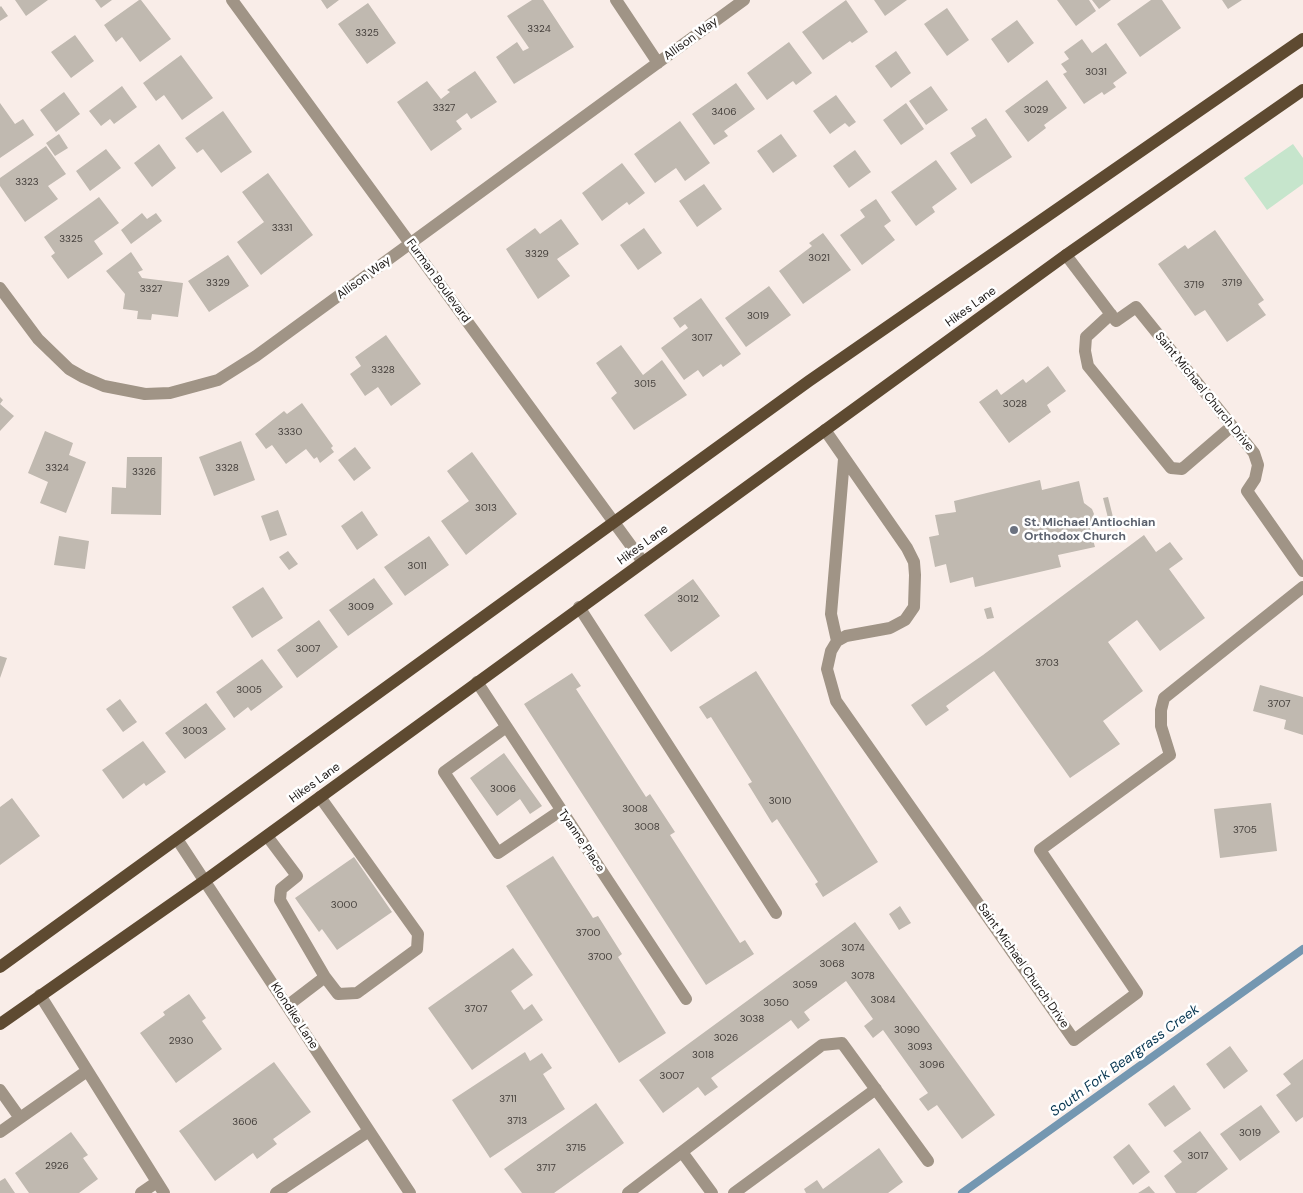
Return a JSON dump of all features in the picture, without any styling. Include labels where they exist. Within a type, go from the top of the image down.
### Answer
[{"type":"main road","points":[[0,967],[810,381],[1303,39]]},
{"type":"main road","name":"Hikes Lane","points":[[0,1024],[267,836],[579,607],[1066,255],[1303,90]]},
{"type":"street","name":"Furman Boulevard","points":[[232,0],[643,562]]},
{"type":"street","points":[[616,0],[658,63]]},
{"type":"street","name":"Allison Way","points":[[0,288],[38,339],[69,369],[104,386],[145,394],[170,393],[218,380],[256,356],[744,0]]},
{"type":"street","points":[[1066,255],[1111,314],[1086,337],[1084,351],[1088,366],[1171,468],[1182,469],[1232,426]]},
{"type":"street","name":"Saint Michael Church Drive","points":[[1111,314],[1116,321],[1136,307],[1254,454],[1258,465],[1255,479],[1247,491],[1303,571]]},
{"type":"street","points":[[825,430],[908,548],[914,562],[916,590],[914,607],[905,620],[890,628],[846,636],[837,641],[830,614],[844,459]]},
{"type":"street","name":"Saint Michael Church Drive","points":[[837,641],[831,651],[827,668],[836,701],[1074,1040],[1137,993],[1040,850],[1170,754],[1161,726],[1161,710],[1164,698],[1303,587]]},
{"type":"street","points":[[579,607],[776,913]]},
{"type":"street","name":"Tyanne Place","points":[[477,682],[505,728],[686,999]]},
{"type":"street","points":[[505,728],[444,772],[498,853],[560,811]]},
{"type":"street","points":[[267,836],[297,876],[281,889],[280,900],[325,977],[338,994],[357,994],[417,949],[418,934],[320,797]]},
{"type":"street","name":"Klondike Lane","points":[[177,839],[206,880],[410,1193]]},
{"type":"street","points":[[287,1006],[325,977]]},
{"type":"street","points":[[40,995],[160,1188],[141,1193]]},
{"type":"street","points":[[628,1193],[822,1046],[842,1043],[928,1161]]},
{"type":"street","points":[[0,1132],[86,1071]]},
{"type":"street","points":[[734,1193],[876,1089]]},
{"type":"street","points":[[0,1090],[20,1118]]},
{"type":"street","points":[[276,1193],[369,1131]]},
{"type":"street","points":[[682,1152],[712,1193]]},
{"type":"green space","points":[[1293,144],[1303,158],[1303,184],[1267,210],[1244,178]]},
{"type":"building","points":[[15,0],[48,0],[26,16]]},
{"type":"building","points":[[95,0],[112,0],[101,8]]},
{"type":"building","points":[[141,0],[171,39],[140,62],[122,37],[116,42],[104,25]]},
{"type":"building","points":[[321,0],[339,0],[327,9]]},
{"type":"building","points":[[532,0],[543,0],[574,47],[514,84],[496,57],[517,42],[523,51],[529,48],[507,16]]},
{"type":"building","points":[[846,0],[868,32],[852,43],[850,41],[823,60],[802,32]]},
{"type":"building","points":[[874,0],[907,0],[885,16]]},
{"type":"building","points":[[1057,0],[1089,0],[1096,11],[1076,26]]},
{"type":"building","points":[[1092,0],[1111,0],[1099,9]]},
{"type":"building","points":[[1151,0],[1162,0],[1181,28],[1140,57],[1117,24]]},
{"type":"building","points":[[1222,0],[1242,0],[1228,9]]},
{"type":"building","points":[[368,3],[396,43],[367,64],[338,24]]},
{"type":"building","points":[[0,7],[8,16],[0,21]]},
{"type":"building","points":[[947,8],[969,40],[947,56],[924,24]]},
{"type":"building","points":[[1017,20],[1034,43],[1008,63],[991,39]]},
{"type":"building","points":[[75,35],[94,61],[71,78],[51,52]]},
{"type":"building","points":[[1082,39],[1092,53],[1106,43],[1127,73],[1113,83],[1116,87],[1104,95],[1102,92],[1084,104],[1063,74],[1067,72],[1061,64],[1069,59],[1064,52]]},
{"type":"building","points":[[789,42],[812,73],[796,85],[793,81],[767,100],[747,73]]},
{"type":"building","points":[[896,51],[911,73],[891,88],[875,66]]},
{"type":"building","points":[[181,55],[213,98],[182,120],[164,95],[156,101],[143,83]]},
{"type":"building","points":[[475,71],[497,102],[471,119],[467,113],[456,121],[462,129],[431,151],[397,102],[427,81],[441,99],[450,92],[447,90]]},
{"type":"building","points":[[1047,80],[1067,108],[1044,125],[1046,128],[1028,142],[1005,111]]},
{"type":"building","points":[[736,83],[755,109],[724,131],[728,136],[714,145],[692,114]]},
{"type":"building","points":[[122,86],[137,107],[114,124],[110,119],[101,126],[89,111]]},
{"type":"building","points":[[931,86],[948,110],[926,125],[909,101]]},
{"type":"building","points":[[64,92],[80,114],[56,132],[40,110]]},
{"type":"building","points":[[836,95],[856,122],[849,127],[845,123],[830,134],[813,111]]},
{"type":"building","points":[[0,103],[15,124],[23,119],[34,135],[0,158]]},
{"type":"building","points":[[906,103],[924,129],[901,145],[883,120]]},
{"type":"building","points":[[223,111],[252,152],[221,173],[203,149],[197,153],[185,138]]},
{"type":"building","points":[[986,118],[1012,157],[971,184],[950,153],[976,136],[971,128]]},
{"type":"building","points":[[680,121],[710,163],[685,181],[676,168],[655,183],[634,154]]},
{"type":"building","points":[[59,134],[68,148],[55,156],[46,143]]},
{"type":"building","points":[[781,134],[797,156],[773,173],[757,151]]},
{"type":"building","points":[[159,144],[176,168],[152,187],[134,163]]},
{"type":"building","points":[[46,146],[66,174],[48,186],[58,199],[25,222],[0,186],[0,178]]},
{"type":"building","points":[[106,149],[121,168],[90,191],[76,171]]},
{"type":"building","points":[[855,150],[871,172],[849,188],[833,166]]},
{"type":"building","points":[[936,160],[957,189],[932,207],[935,212],[916,226],[891,192]]},
{"type":"building","points":[[622,163],[645,193],[629,205],[627,202],[602,221],[582,193]]},
{"type":"building","points":[[268,173],[313,235],[261,275],[237,242],[264,222],[242,192]]},
{"type":"building","points":[[704,184],[722,209],[697,227],[679,201]]},
{"type":"building","points":[[99,197],[119,223],[94,241],[103,254],[68,279],[51,256],[55,253],[44,237]]},
{"type":"building","points":[[876,199],[891,221],[884,226],[895,240],[862,265],[840,235],[865,217],[860,210]]},
{"type":"building","points":[[142,213],[147,219],[156,213],[162,221],[131,244],[121,230]]},
{"type":"building","points":[[561,219],[579,244],[557,259],[570,276],[538,299],[506,249],[535,228],[540,234]]},
{"type":"building","points":[[644,228],[662,253],[638,270],[620,245]]},
{"type":"building","points":[[1215,230],[1264,300],[1258,304],[1266,315],[1227,342],[1205,310],[1195,316],[1158,264],[1185,245],[1188,249]]},
{"type":"building","points":[[823,233],[851,270],[803,304],[779,271],[812,246],[809,243]]},
{"type":"building","points":[[131,252],[143,270],[138,272],[142,278],[183,283],[178,317],[152,314],[151,320],[137,319],[138,311],[123,309],[125,294],[106,271]]},
{"type":"building","points":[[228,255],[249,286],[209,312],[188,281]]},
{"type":"building","points":[[769,286],[791,315],[746,347],[725,318]]},
{"type":"building","points":[[701,298],[741,354],[723,367],[721,364],[703,377],[698,370],[684,380],[661,348],[688,328],[685,324],[680,328],[673,318]]},
{"type":"building","points":[[386,335],[421,384],[391,406],[378,387],[365,396],[350,374],[361,366],[355,357]]},
{"type":"building","points":[[621,345],[643,375],[662,360],[687,395],[634,430],[611,398],[617,393],[596,363]]},
{"type":"building","points":[[1048,366],[1066,391],[1047,405],[1051,412],[1009,443],[979,402],[997,389],[1001,395],[1023,379],[1026,383]]},
{"type":"building","points":[[302,403],[333,446],[331,448],[334,452],[320,463],[317,457],[314,459],[306,449],[286,464],[272,445],[266,449],[255,434],[284,411],[287,414]]},
{"type":"building","points":[[0,404],[14,416],[0,431]]},
{"type":"building","points":[[45,431],[73,443],[69,455],[86,462],[66,513],[40,503],[48,482],[28,473]]},
{"type":"building","points":[[241,441],[255,480],[214,496],[199,457]]},
{"type":"building","points":[[355,447],[371,468],[354,481],[338,460]]},
{"type":"building","points":[[472,452],[517,514],[466,555],[441,521],[469,501],[447,471]]},
{"type":"building","points":[[127,457],[162,457],[161,515],[111,514],[112,487],[126,488]]},
{"type":"building","name":"St. Michael Antiochian Orthodox Church","points":[[1040,480],[1042,490],[1079,481],[1084,503],[1092,509],[1094,514],[1089,525],[1095,547],[1058,555],[1061,567],[975,587],[973,577],[950,583],[946,564],[935,567],[929,537],[939,535],[935,515],[956,512],[954,501]]},
{"type":"building","points":[[1108,497],[1115,525],[1110,526],[1103,498]]},
{"type":"building","points":[[278,510],[287,535],[270,541],[261,516]]},
{"type":"building","points":[[362,511],[378,535],[357,550],[341,526]]},
{"type":"building","points":[[1144,535],[1156,552],[1170,542],[1183,559],[1169,569],[1205,618],[1160,651],[1137,620],[1108,642],[1143,691],[1103,721],[1120,744],[1070,778],[994,671],[946,706],[949,710],[926,726],[911,705],[983,655]]},
{"type":"building","points":[[59,536],[89,541],[85,569],[54,565]]},
{"type":"building","points":[[429,536],[449,565],[405,596],[384,567]]},
{"type":"building","points":[[288,551],[298,564],[289,570],[279,557]]},
{"type":"building","points":[[374,578],[393,604],[348,636],[329,610]]},
{"type":"building","points":[[693,579],[720,616],[671,652],[644,615]]},
{"type":"building","points":[[263,587],[283,618],[252,638],[232,607]]},
{"type":"building","points":[[991,607],[994,618],[987,619],[984,609]]},
{"type":"building","points":[[319,620],[338,647],[297,678],[277,650]]},
{"type":"building","points":[[0,656],[7,658],[0,678]]},
{"type":"building","points":[[262,659],[283,687],[251,711],[248,707],[234,718],[216,692]]},
{"type":"building","points":[[756,671],[878,862],[823,897],[815,884],[818,882],[777,819],[772,823],[748,784],[752,782],[711,717],[707,719],[699,707]]},
{"type":"building","points":[[572,673],[581,686],[576,689],[646,797],[650,794],[675,832],[670,835],[740,943],[745,940],[754,954],[706,985],[524,704]]},
{"type":"building","points":[[1260,685],[1303,697],[1303,735],[1284,729],[1286,720],[1253,711]]},
{"type":"building","points":[[120,699],[137,722],[123,732],[106,709]]},
{"type":"building","points":[[206,703],[226,729],[185,759],[165,733]]},
{"type":"building","points":[[143,741],[166,772],[146,786],[144,783],[123,799],[102,770]]},
{"type":"building","points":[[504,753],[542,806],[530,814],[520,799],[497,816],[470,778]]},
{"type":"building","points":[[12,798],[40,836],[0,865],[0,807]]},
{"type":"building","points":[[1271,803],[1277,851],[1220,858],[1214,809]]},
{"type":"building","points":[[553,856],[593,918],[598,916],[622,954],[618,957],[666,1033],[619,1063],[506,886]]},
{"type":"building","points":[[354,857],[392,912],[337,950],[322,929],[319,932],[295,898]]},
{"type":"building","points":[[900,906],[911,923],[899,930],[889,914]]},
{"type":"building","points":[[855,922],[995,1115],[962,1139],[937,1105],[928,1111],[919,1099],[928,1093],[883,1030],[873,1038],[864,1026],[873,1019],[846,981],[804,1012],[810,1020],[798,1029],[791,1020],[711,1078],[718,1087],[705,1096],[698,1087],[663,1113],[639,1080]]},
{"type":"building","points":[[513,948],[533,975],[511,991],[524,1010],[532,1004],[543,1020],[472,1070],[428,1008]]},
{"type":"building","points":[[189,994],[206,1018],[202,1021],[222,1049],[176,1083],[140,1033],[165,1015],[163,1012]]},
{"type":"building","points":[[1230,1046],[1248,1071],[1224,1089],[1206,1064]]},
{"type":"building","points":[[525,1052],[530,1061],[542,1053],[552,1068],[543,1074],[565,1109],[490,1158],[452,1100]]},
{"type":"building","points":[[1303,1059],[1303,1117],[1296,1122],[1276,1095],[1291,1084],[1283,1074]]},
{"type":"building","points":[[274,1062],[311,1112],[273,1139],[277,1144],[257,1159],[253,1153],[215,1181],[179,1131]]},
{"type":"building","points":[[1174,1085],[1191,1109],[1165,1127],[1148,1104]]},
{"type":"building","points":[[596,1103],[624,1143],[554,1193],[522,1193],[504,1169]]},
{"type":"building","points":[[1261,1105],[1280,1132],[1240,1161],[1220,1134]]},
{"type":"building","points":[[1200,1131],[1228,1169],[1196,1193],[1176,1193],[1164,1176],[1182,1162],[1173,1151]]},
{"type":"building","points":[[71,1132],[88,1155],[83,1158],[98,1179],[79,1193],[29,1193],[15,1173]]},
{"type":"building","points":[[1129,1144],[1150,1172],[1133,1185],[1113,1157]]},
{"type":"building","points":[[879,1148],[903,1182],[888,1193],[806,1193],[804,1189],[817,1180],[823,1189]]},
{"type":"building","points":[[5,1178],[15,1193],[0,1193],[0,1181]]},
{"type":"building","points":[[1149,1186],[1155,1193],[1138,1193]]},
{"type":"waterway","name":"South Fork Beargrass Creek","points":[[962,1193],[1303,949]]},
{"type":"place","name":"St. Michael Antiochian Orthodox Church","points":[[1014,530]]}]
